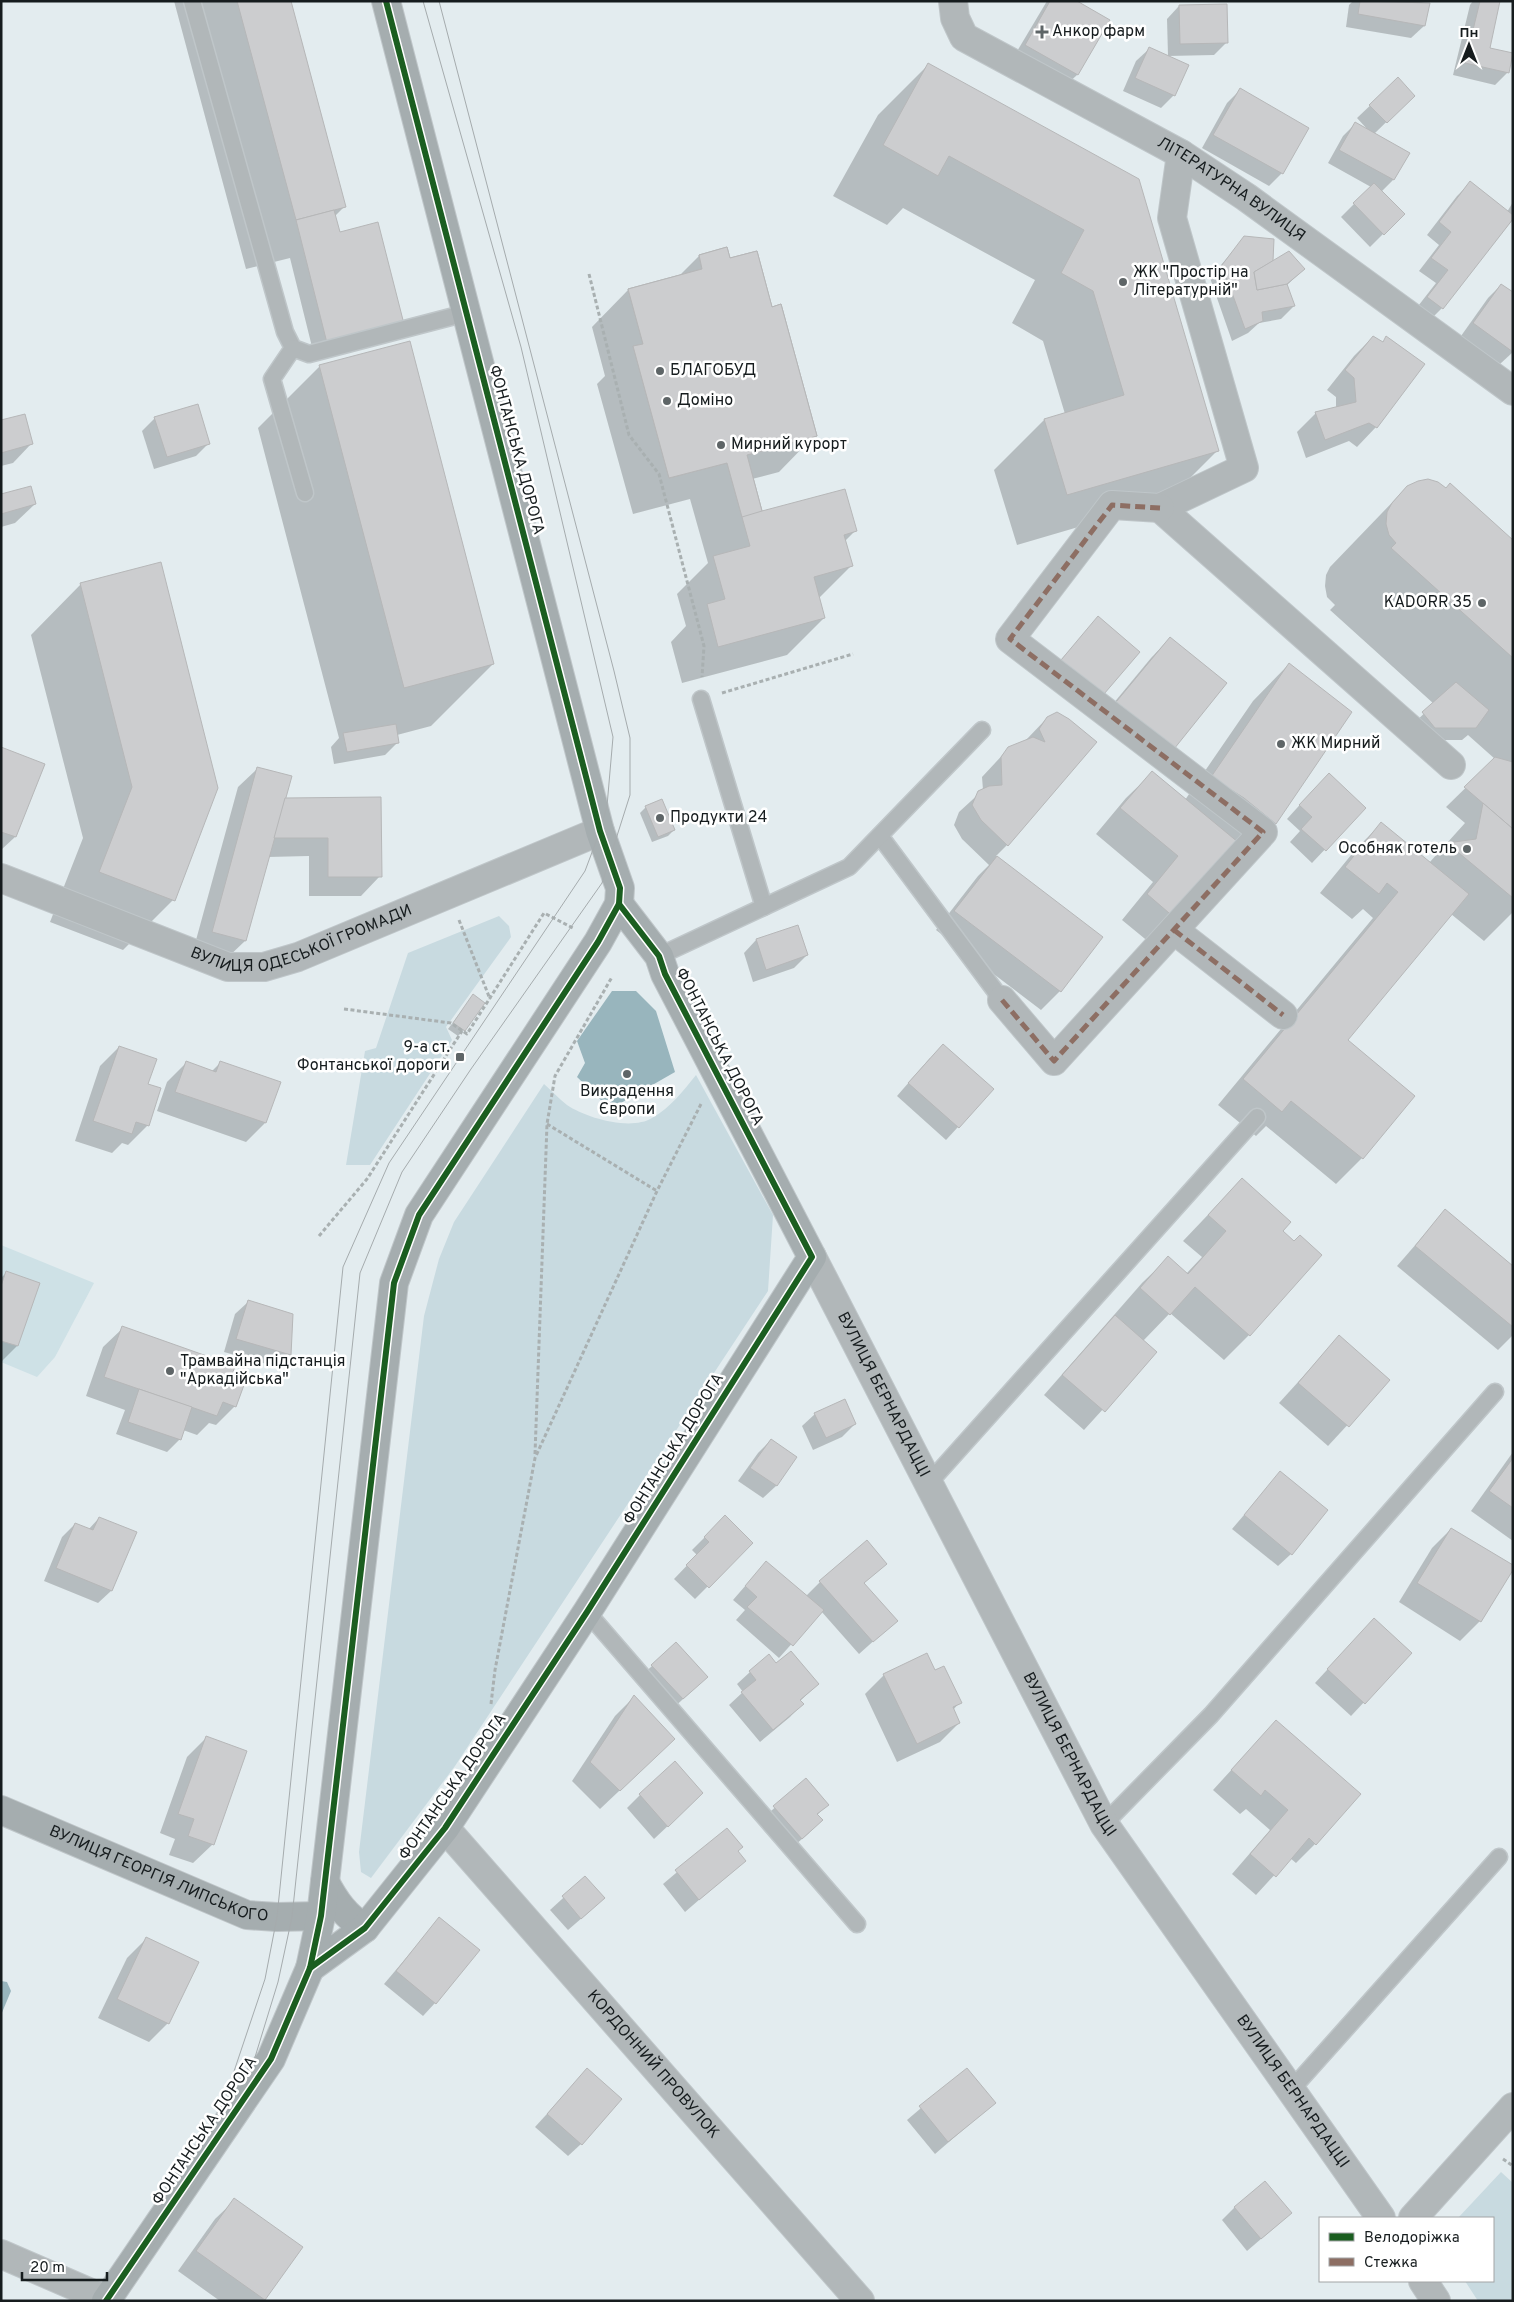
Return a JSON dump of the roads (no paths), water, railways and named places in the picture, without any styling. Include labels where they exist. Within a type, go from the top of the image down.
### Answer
[{"type":"main road","name":"ФОНТАНСЬКА ДОРОГА","points":[[107,2300],[271,2059],[310,1968],[321,1916],[394,1283],[418,1216],[598,942],[619,904],[620,888],[600,831],[386,1]]},
{"type":"main road","name":"ФОНТАНСЬКА ДОРОГА","points":[[310,1968],[365,1928],[445,1828],[587,1612],[812,1257],[670,983],[659,956],[619,904]]},
{"type":"main road","name":"ВУЛИЦЯ ГЕОРГІЯ ЛИПСЬКОГО","points":[[1,1810],[248,1915],[277,1917],[321,1916]]},
{"type":"main road","points":[[325,1882],[345,1912],[365,1928]]},
{"type":"street","name":"ЛІТЕРАТУРНА ВУЛИЦЯ","points":[[953,1],[955,18],[964,37],[1181,154],[1246,198],[1513,391]]},
{"type":"street","points":[[1002,1000],[1054,1061],[1263,832],[1010,639],[1112,505],[1160,508],[1244,468],[1172,218],[1181,154]]},
{"type":"street","points":[[1160,508],[1451,765]]},
{"type":"street","name":"ВУЛИЦЯ ОДЕСЬКОЇ ГРОМАДИ","points":[[1,878],[228,967],[264,967],[298,957],[600,831]]},
{"type":"street","points":[[1174,930],[1283,1016]]},
{"type":"street","name":"ВУЛИЦЯ БЕРНАРДАЦЦІ","points":[[812,1257],[1104,1824],[1380,2217]]},
{"type":"street","name":"КОРДОННИЙ ПРОВУЛОК","points":[[445,1828],[860,2301]]},
{"type":"street","points":[[1414,2217],[1513,2107]]},
{"type":"street","points":[[1,2254],[107,2300]]},
{"type":"street","points":[[1424,2282],[1436,2301]]},
{"type":"lane","points":[[192,1],[285,332],[293,348],[309,354],[466,313]]},
{"type":"lane","points":[[293,348],[272,379],[305,493]]},
{"type":"lane","points":[[701,699],[764,907]]},
{"type":"lane","points":[[659,956],[849,867],[982,730]]},
{"type":"lane","points":[[880,836],[1002,1000]]},
{"type":"lane","points":[[928,1484],[1257,1117]]},
{"type":"lane","points":[[1104,1824],[1212,1715],[1495,1392]]},
{"type":"lane","points":[[587,1612],[857,1924]]},
{"type":"lane","points":[[1291,2090],[1499,1857]]},
{"type":"water","points":[[612,991],[636,991],[656,1011],[675,1072],[621,1103],[606,1105],[577,1077],[585,1063],[577,1041]]},
{"type":"water","points":[[1,1981],[7,1982],[11,1991],[1,2015]]},
{"type":"tram line","points":[[99,2301],[217,2122],[265,1979],[277,1917],[343,1267],[389,1163],[585,871],[607,806],[613,737],[521,347],[423,1]]},
{"type":"tram line","points":[[115,2301],[233,2129],[278,1982],[292,1917],[360,1273],[402,1172],[471,1069],[602,883],[630,795],[630,738],[614,671],[439,1]]},
{"type":"place","name":"Анкор фарм","points":[[1042,32]]},
{"type":"place","name":"ЖК \"Простір на Літературній\"","points":[[1123,282]]},
{"type":"place","name":"БЛАГОБУД","points":[[660,371]]},
{"type":"place","name":"Доміно","points":[[667,401]]},
{"type":"place","name":"Мирний курорт","points":[[721,445]]},
{"type":"place","name":"KADORR 35","points":[[1482,603]]},
{"type":"place","name":"ЖК Мирний","points":[[1281,744]]},
{"type":"place","name":"Продукти 24","points":[[660,818]]},
{"type":"place","name":"Особняк готель","points":[[1467,849]]},
{"type":"place","name":"9-а ст. Фонтанської дороги","points":[[460,1057]]},
{"type":"place","name":"Викрадення Європи","points":[[627,1074]]},
{"type":"place","name":"Трамвайна підстанція \"Аркадійська\"","points":[[170,1371]]}]
